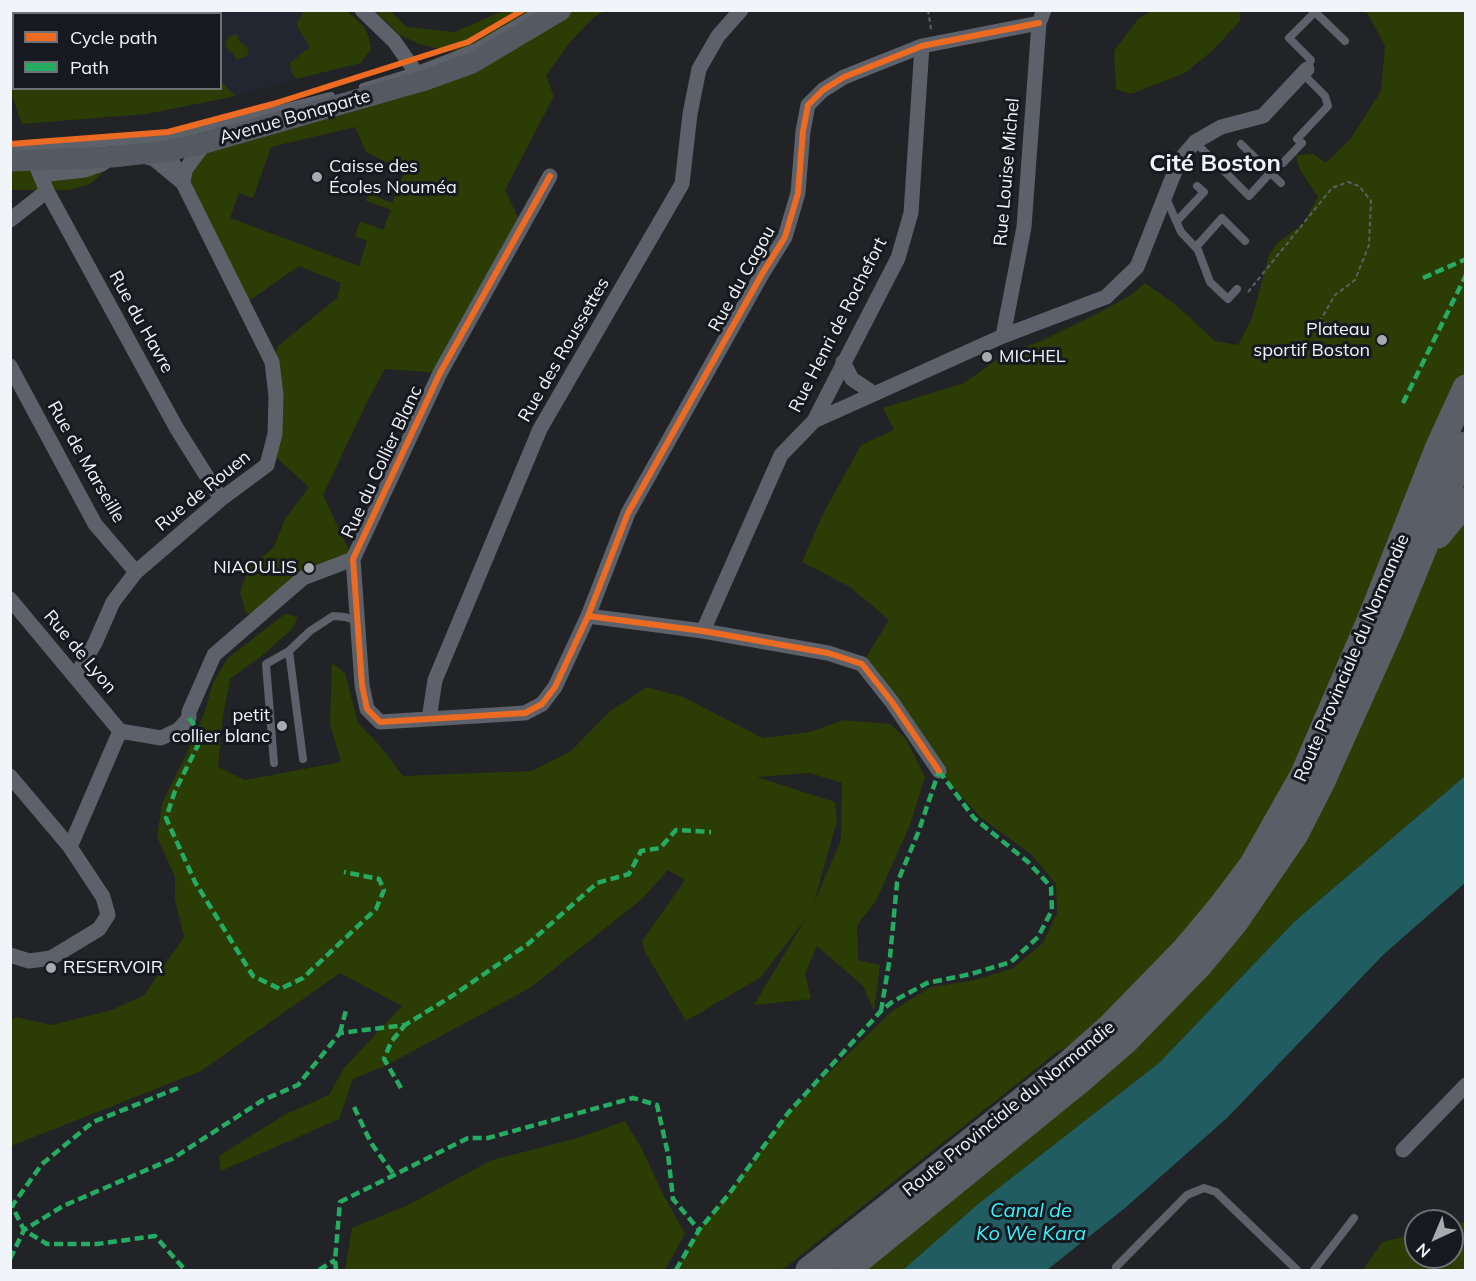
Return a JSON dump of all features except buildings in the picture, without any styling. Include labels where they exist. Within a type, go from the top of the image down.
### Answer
[{"type":"highway","name":"Route Provinciale du Normandie","points":[[809,1270],[1067,1065],[1111,1026],[1185,950],[1246,874],[1278,823],[1331,715],[1438,449],[1466,388]]},
{"type":"highway","name":"Route Provinciale du Normandie","points":[[846,1270],[1125,1041],[1199,965],[1234,923],[1294,834],[1322,781],[1419,560],[1466,445]]},
{"type":"highway","points":[[1419,560],[1466,501]]},
{"type":"main road","name":"Avenue Bonaparte","points":[[10,161],[37,167],[166,151],[205,143],[419,76],[472,63],[561,10]]},
{"type":"street","points":[[362,10],[394,40],[419,76]]},
{"type":"street","name":"Rue des Roussettes","points":[[429,719],[435,680],[540,429],[682,184],[690,114],[699,69],[718,36],[741,10]]},
{"type":"street","name":"Rue du Cagou","points":[[588,616],[628,513],[785,237],[798,193],[803,131],[808,105],[823,90],[844,77],[927,45],[1042,17]]},
{"type":"street","name":"Rue Louise Michel","points":[[1003,336],[1024,227],[1042,17]]},
{"type":"street","name":"Rue Henri de Rochefort","points":[[703,631],[781,455],[814,421],[898,258],[911,213],[927,45]]},
{"type":"street","points":[[814,421],[1003,336],[1106,297],[1137,267],[1179,161],[1195,142],[1221,127],[1263,116],[1305,71]]},
{"type":"street","points":[[138,154],[153,159],[183,183],[185,171],[205,143]]},
{"type":"street","name":"Rue de Rouen","points":[[75,677],[95,643],[113,602],[136,572],[221,499],[267,465],[275,434],[276,396],[272,362],[166,151]]},
{"type":"street","name":"Rue du Havre","points":[[37,167],[47,191],[177,429],[221,499]]},
{"type":"street","name":"Rue du Collier Blanc","points":[[550,176],[440,373],[354,559],[362,685],[367,709],[380,722],[525,713],[542,704],[555,687],[588,616]]},
{"type":"street","points":[[10,220],[47,191]]},
{"type":"street","points":[[843,362],[852,379],[873,393]]},
{"type":"street","name":"Rue de Marseille","points":[[10,366],[96,524],[136,572]]},
{"type":"street","points":[[70,847],[120,731],[161,738],[178,730],[189,718],[189,712],[214,656],[303,578],[354,559]]},
{"type":"street","name":"Rue de Lyon","points":[[10,599],[120,731]]},
{"type":"street","points":[[588,616],[703,631],[828,653],[862,664],[892,702],[939,771]]},
{"type":"street","points":[[10,776],[70,847],[103,897],[108,915],[99,930],[51,958],[29,961],[10,955]]},
{"type":"street","points":[[1403,1150],[1466,1085]]},
{"type":"lane","points":[[351,91],[419,76],[476,48],[539,10]]},
{"type":"lane","points":[[1283,163],[1302,143],[1297,139],[1328,106],[1325,96],[1305,71],[1311,60],[1289,38],[1315,12],[1345,41]]},
{"type":"lane","points":[[10,150],[161,139],[340,94]]},
{"type":"lane","points":[[1195,142],[1249,196],[1270,173]]},
{"type":"lane","points":[[1241,144],[1281,183]]},
{"type":"lane","points":[[1177,221],[1204,192],[1197,186]]},
{"type":"lane","points":[[1166,196],[1181,232],[1196,247],[1210,282],[1228,299],[1238,289]]},
{"type":"lane","points":[[1196,247],[1222,218],[1245,241]]},
{"type":"lane","points":[[273,763],[266,664],[289,651],[333,616],[358,621]]},
{"type":"lane","points":[[289,651],[303,759]]},
{"type":"lane","points":[[1117,1269],[1187,1195],[1204,1188],[1216,1191],[1297,1270]]},
{"type":"lane","points":[[1314,1270],[1354,1218]]},
{"type":"path","points":[[927,45],[928,10]]},
{"type":"path","points":[[1238,289],[1248,292],[1332,188],[1348,182],[1359,186],[1371,201],[1369,245],[1355,280],[1335,295],[1320,321],[1347,335]]},
{"type":"shaded area","points":[[168,10],[331,11],[345,65],[236,96],[222,83],[222,12],[166,12]]},
{"type":"green space","points":[[85,10],[165,10],[164,12],[83,12]]},
{"type":"green space","points":[[305,11],[347,11],[364,27],[368,35],[371,49],[361,63],[296,79],[291,71],[290,63],[310,47],[298,28],[297,22]]},
{"type":"green space","points":[[375,11],[390,11],[407,27],[454,32],[503,11],[539,11],[476,47],[450,51],[422,45],[400,35]]},
{"type":"green space","points":[[561,11],[605,11],[593,18],[570,42],[546,76],[554,96],[505,190],[522,226],[440,373],[385,369],[323,495],[353,559],[303,578],[256,620],[245,611],[240,592],[249,568],[274,547],[285,519],[309,487],[270,452],[272,362],[278,346],[337,298],[341,283],[299,266],[243,305],[185,170],[194,156]],"holes":[[[355,127],[366,152],[405,171],[392,203],[368,193],[366,201],[391,210],[383,230],[360,221],[355,236],[367,241],[359,266],[230,218],[239,193],[253,198],[271,147]]]},
{"type":"green space","points":[[1151,11],[1240,11],[1240,21],[1212,51],[1185,73],[1131,94],[1116,89],[1114,51],[1138,19]]},
{"type":"green space","points":[[1363,11],[1465,11],[1465,388],[1278,823],[1111,1026],[1057,1052],[782,1270],[676,1270],[699,1230],[729,1194],[788,1113],[892,1011],[931,987],[975,980],[1013,968],[1043,943],[1057,913],[1056,884],[1032,855],[980,817],[939,771],[862,664],[889,620],[850,587],[802,562],[824,512],[861,445],[894,430],[883,408],[964,383],[1002,356],[1043,340],[1094,315],[1128,297],[1145,283],[1176,305],[1215,341],[1238,345],[1252,318],[1269,255],[1277,243],[1302,225],[1318,197],[1300,170],[1296,155],[1313,154],[1326,163],[1351,138],[1381,91],[1385,46],[1368,14]]},
{"type":"green space","points":[[237,34],[240,42],[249,48],[247,56],[236,60],[234,54],[225,45],[228,37]]},
{"type":"green space","points":[[12,60],[12,90],[222,90],[222,83],[236,96],[146,114],[22,124],[11,93]]},
{"type":"green space","points":[[122,156],[90,184],[70,190],[11,190],[10,161]]},
{"type":"green space","points":[[1465,445],[1465,776],[1295,921],[1159,1063],[978,1204],[903,1270],[865,1270],[1199,965]]},
{"type":"green space","points":[[285,614],[298,617],[292,629],[264,654],[230,679],[223,716],[218,767],[245,780],[341,762],[330,724],[332,663],[345,673],[358,723],[380,746],[403,776],[532,771],[571,751],[609,712],[647,687],[683,697],[763,738],[810,732],[843,720],[890,724],[906,739],[925,777],[910,825],[876,901],[857,925],[858,960],[880,965],[874,1011],[863,986],[817,946],[805,974],[811,999],[754,1005],[806,918],[761,977],[686,1021],[645,952],[642,941],[685,880],[668,870],[642,899],[530,988],[387,1065],[353,1079],[339,1119],[221,1171],[219,1156],[286,1114],[329,1095],[344,1068],[402,1006],[340,973],[201,1071],[11,1146],[11,1020],[16,1017],[52,1025],[112,1010],[144,995],[184,937],[175,900],[175,877],[157,837],[162,803],[205,711],[213,683],[228,658]],"holes":[[[810,773],[842,783],[841,840],[814,903],[837,820],[835,802],[757,777]]]},
{"type":"green space","points":[[625,1121],[642,1149],[685,1234],[665,1270],[345,1270],[352,1228],[410,1204],[492,1160],[578,1138]]},
{"type":"green space","points":[[1464,1222],[1465,1270],[1363,1270],[1382,1242],[1404,1237],[1404,1269],[1464,1269]]},
{"type":"water","name":"Canal de Ko We Kara","points":[[1465,776],[1465,883],[1383,955],[1227,1118],[1125,1208],[1047,1270],[903,1270],[978,1204],[1159,1063],[1295,921]]},
{"type":"marked path","points":[[1423,278],[1466,259]]},
{"type":"marked path","points":[[1403,403],[1466,275]]},
{"type":"marked path","points":[[189,718],[198,730],[198,745],[175,791],[166,818],[195,882],[253,976],[280,989],[303,978],[376,909],[384,890],[379,879],[344,872]]},
{"type":"marked path","points":[[881,1011],[890,957],[897,883],[918,833],[939,771]]},
{"type":"marked path","points":[[676,1270],[699,1230],[729,1194],[788,1113],[881,1011],[892,1002],[927,983],[971,974],[1011,962],[1038,937],[1052,910],[1051,887],[1028,862],[974,818],[939,771]]},
{"type":"marked path","points":[[10,1259],[24,1230],[63,1206],[172,1159],[263,1100],[298,1085],[340,1033],[405,1025],[528,944],[597,883],[629,874],[641,851],[660,848],[676,830],[711,832]]},
{"type":"marked path","points":[[340,1033],[346,1010]]},
{"type":"marked path","points":[[401,1088],[384,1059],[391,1042],[405,1025]]},
{"type":"marked path","points":[[178,1088],[93,1122],[42,1164],[12,1206],[24,1230],[47,1244],[97,1244],[155,1236],[185,1270]]},
{"type":"marked path","points":[[336,1270],[340,1202],[468,1138],[488,1138],[633,1098],[657,1105],[668,1154],[673,1199],[699,1230]]},
{"type":"marked path","points":[[354,1107],[371,1143],[394,1175]]},
{"type":"marked path","points":[[319,1270],[335,1260]]},
{"type":"cycle path","points":[[10,144],[168,132],[273,104],[468,42],[523,10]]},
{"type":"cycle path","points":[[588,616],[628,513],[785,237],[798,193],[803,131],[808,105],[823,90],[844,77],[922,46],[1039,23]]},
{"type":"cycle path","points":[[550,176],[440,373],[353,559],[362,685],[367,709],[380,722],[525,713],[542,704],[555,687],[588,616],[703,631],[828,653],[862,664],[892,702],[939,771]]},
{"type":"place","name":"Caisse des Écoles Nouméa","points":[[317,177]]},
{"type":"place","name":"Plateau sportif Boston","points":[[1382,340]]},
{"type":"place","name":"MICHEL","points":[[987,357]]},
{"type":"place","name":"NIAOULIS","points":[[309,568]]},
{"type":"place","name":"petit collier blanc","points":[[282,726]]},
{"type":"place","name":"RESERVOIR","points":[[51,968]]},
{"type":"district","name":"Cité Boston","points":[[1215,164]]}]
